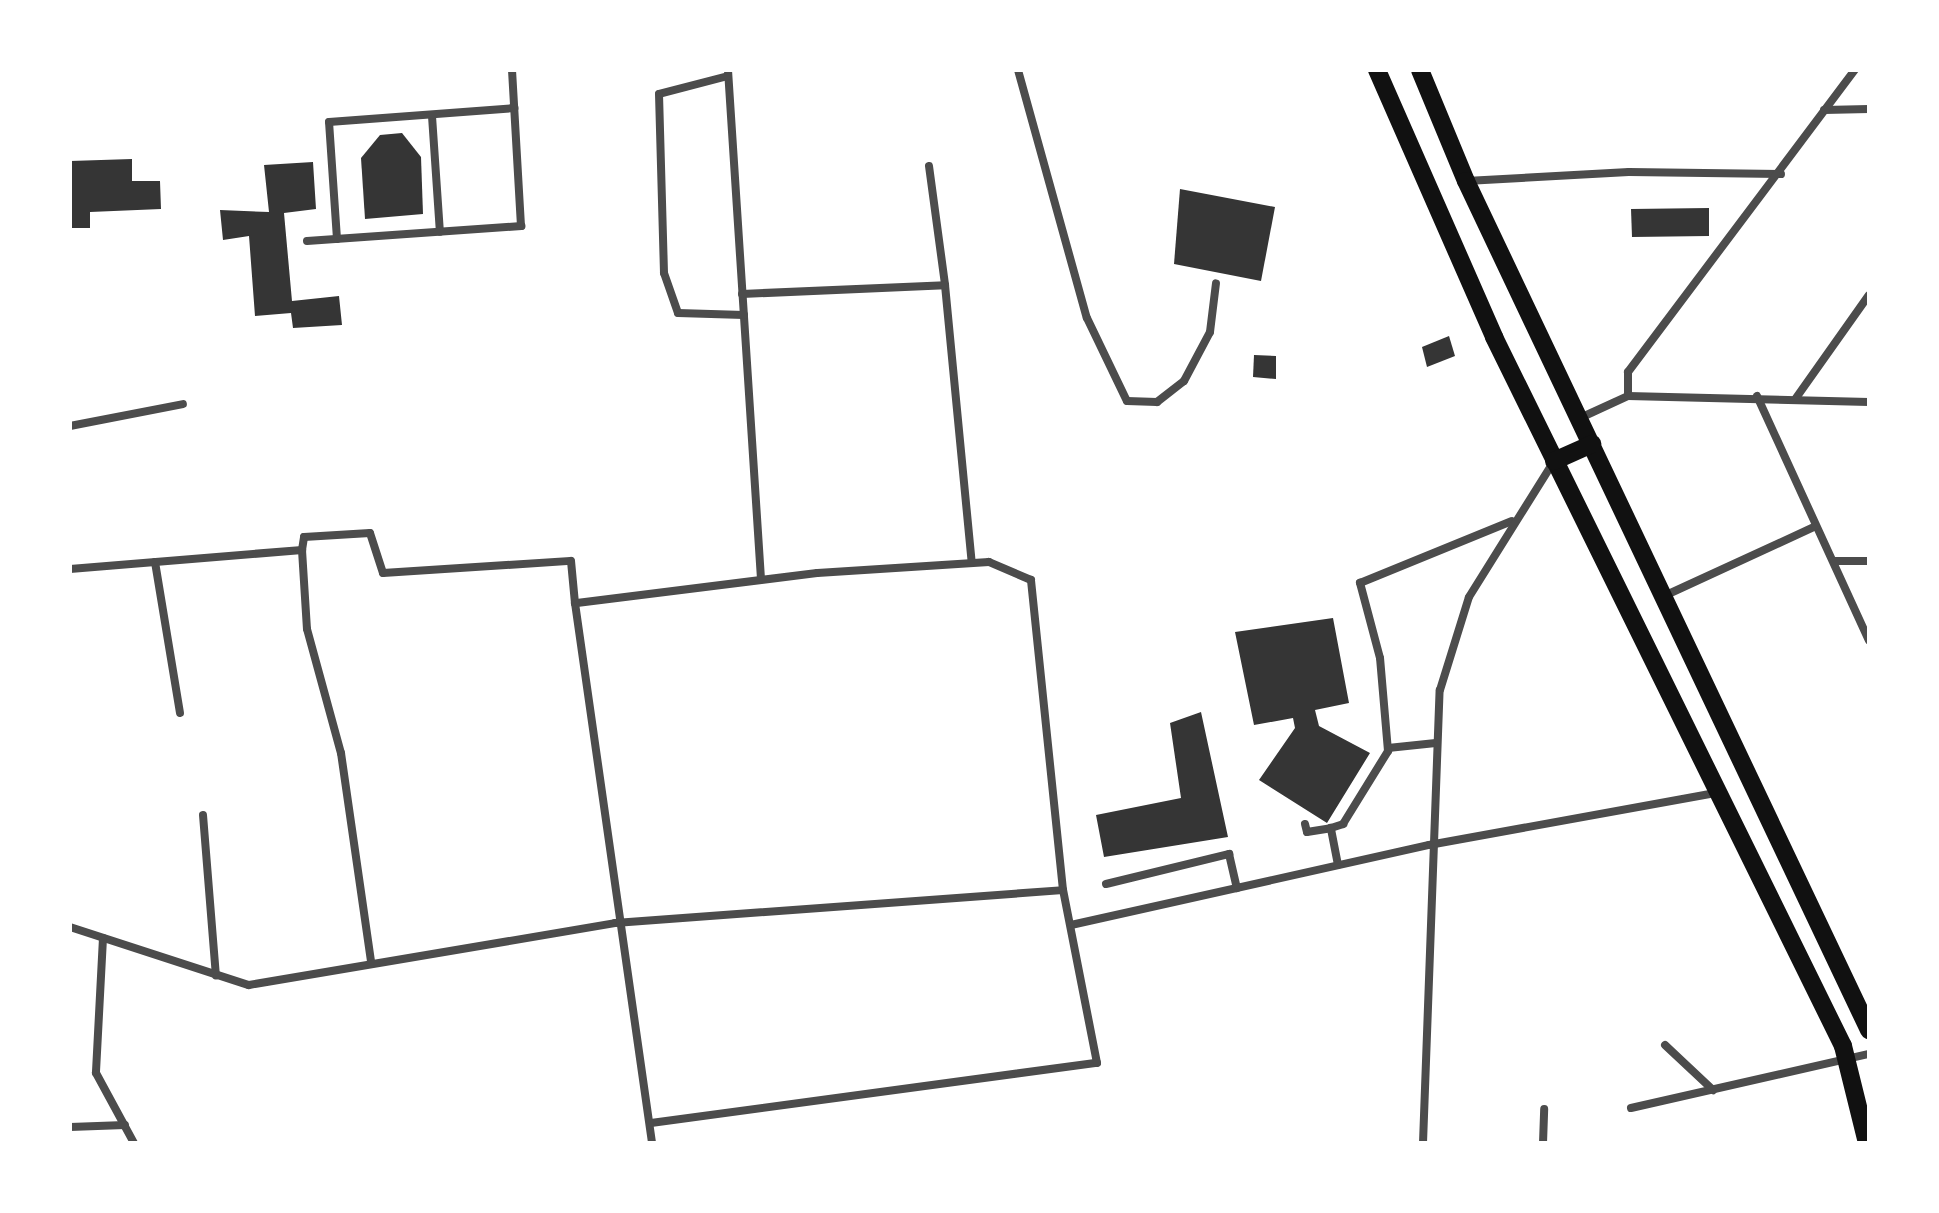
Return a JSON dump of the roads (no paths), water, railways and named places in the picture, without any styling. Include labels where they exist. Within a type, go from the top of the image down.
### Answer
[{"type":"highway","points":[[1377,70],[1554,461],[1846,1060],[1867,1143]]},
{"type":"highway","points":[[1420,70],[1466,181],[1869,1030]]},
{"type":"highway","points":[[1554,461],[1592,444]]},
{"type":"street","points":[[307,241],[521,226],[512,70]]},
{"type":"street","points":[[1018,70],[1087,318],[1127,401],[1157,402],[1184,381],[1210,332],[1216,283]]},
{"type":"street","points":[[1628,396],[1628,372],[1781,174],[1855,70]]},
{"type":"street","points":[[744,315],[678,313],[664,273],[659,94],[728,73],[742,294],[744,315],[761,579]]},
{"type":"street","points":[[337,239],[329,122],[514,108]]},
{"type":"street","points":[[1824,110],[1869,109]]},
{"type":"street","points":[[432,116],[440,232]]},
{"type":"street","points":[[929,166],[945,285],[972,563]]},
{"type":"street","points":[[1466,181],[1629,172],[1781,174]]},
{"type":"street","points":[[742,294],[945,285]]},
{"type":"street","points":[[1796,398],[1869,295]]},
{"type":"street","points":[[1580,418],[1628,396],[1757,396],[1869,402]]},
{"type":"street","points":[[1757,396],[1869,641]]},
{"type":"street","points":[[70,426],[183,404]]},
{"type":"street","points":[[1423,1143],[1429,845],[1440,690],[1469,597],[1513,521],[1554,461]]},
{"type":"street","points":[[1305,824],[1307,832],[1331,828],[1366,792],[1388,748],[1380,658],[1360,583],[1513,521]]},
{"type":"street","points":[[1664,597],[1816,526]]},
{"type":"street","points":[[371,961],[341,753],[307,629],[302,550],[304,537],[370,533],[383,573],[571,561],[652,1143]]},
{"type":"street","points":[[70,569],[302,550]]},
{"type":"street","points":[[1834,561],[1869,561]]},
{"type":"street","points":[[155,562],[180,713]]},
{"type":"street","points":[[575,603],[761,579],[972,563],[1031,580],[1063,890],[1097,1063],[651,1123]]},
{"type":"street","points":[[1388,748],[1436,743]]},
{"type":"street","points":[[1071,925],[1429,845],[1715,793]]},
{"type":"street","points":[[203,815],[216,975]]},
{"type":"street","points":[[1331,828],[1338,865]]},
{"type":"street","points":[[1106,884],[1229,854],[1237,888]]},
{"type":"street","points":[[70,927],[249,985],[371,961],[620,922],[1063,890]]},
{"type":"street","points":[[103,938],[96,1073],[134,1143]]},
{"type":"street","points":[[1665,1045],[1713,1090]]},
{"type":"street","points":[[1631,1108],[1869,1054]]},
{"type":"street","points":[[1543,1143],[1544,1109]]},
{"type":"street","points":[[70,1127],[125,1125]]}]
